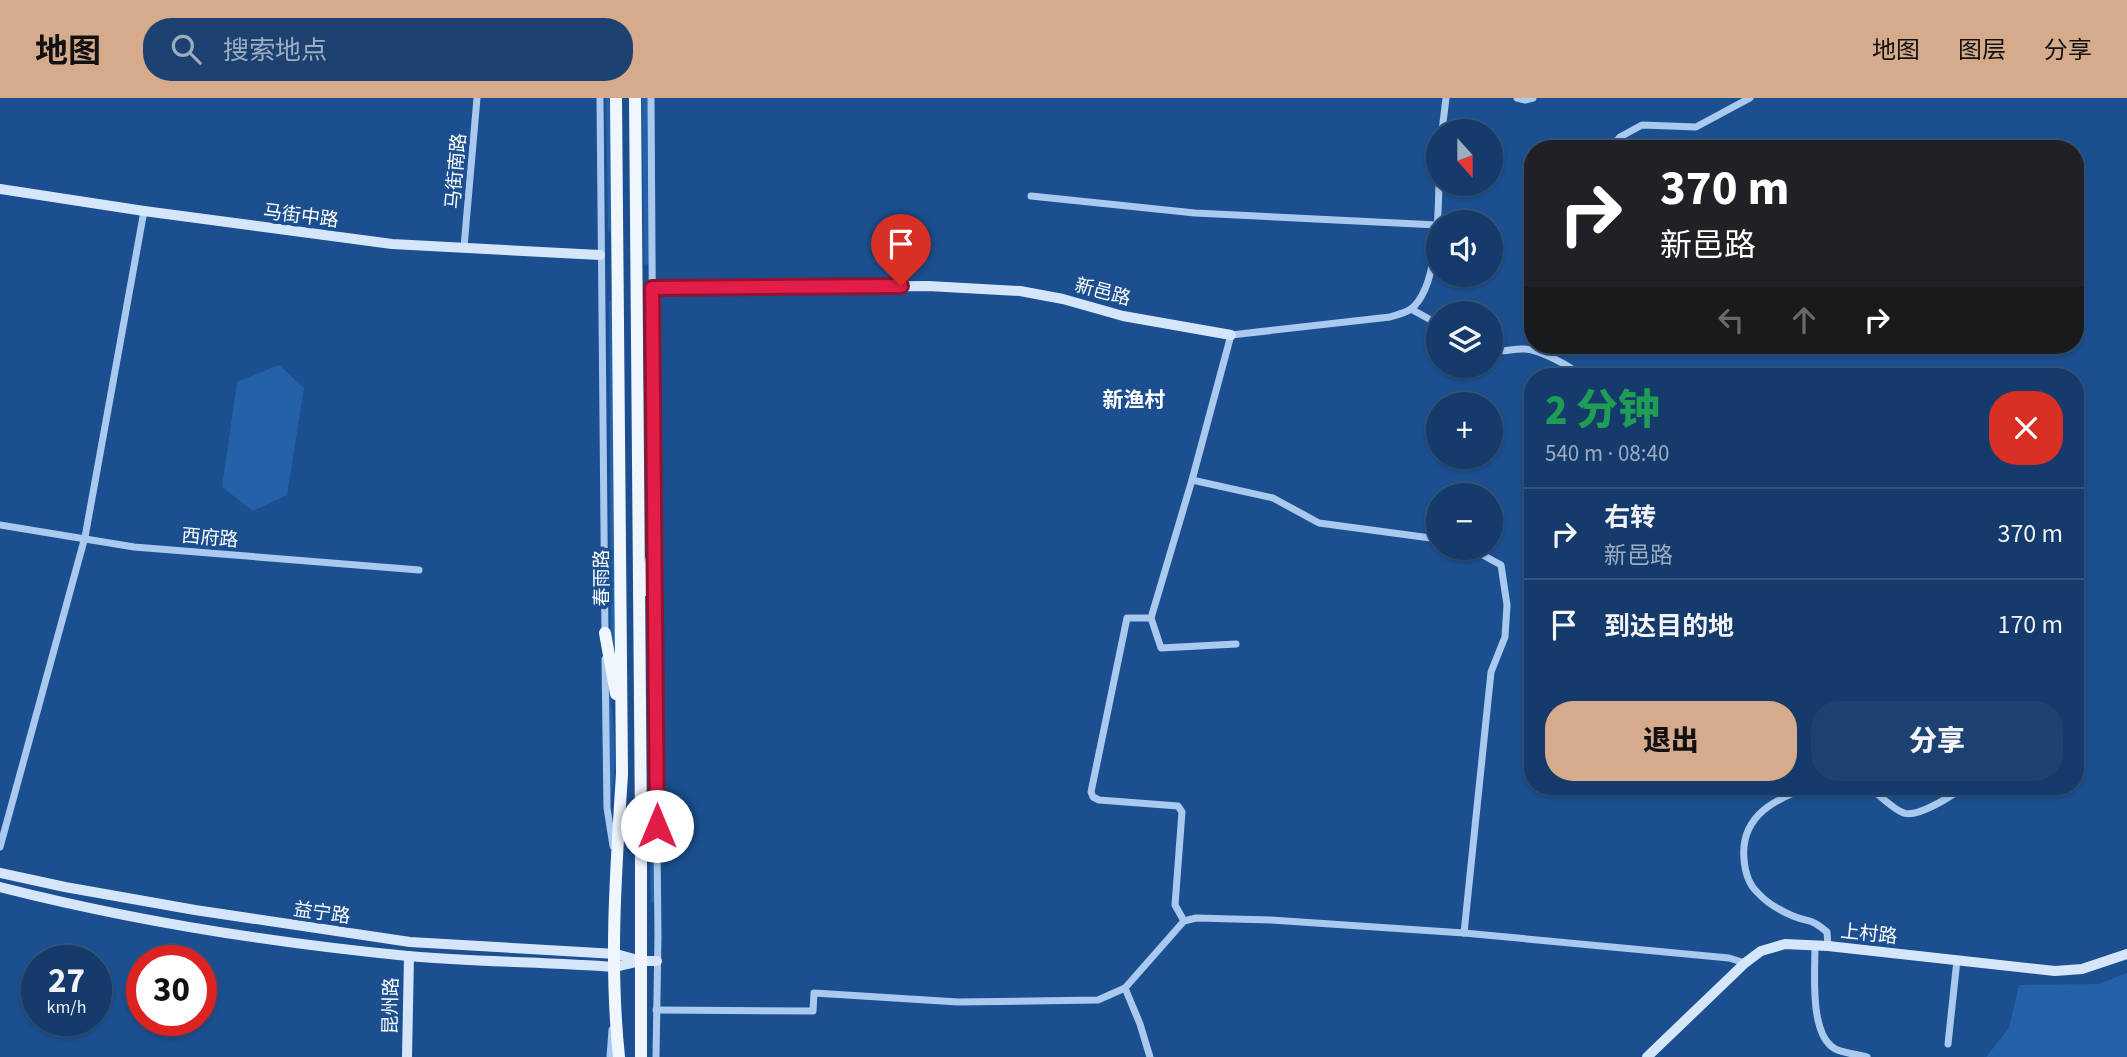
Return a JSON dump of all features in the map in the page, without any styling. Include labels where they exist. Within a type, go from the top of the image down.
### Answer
[{"type":"main road","name":"春雨路","points":[[616,98],[622,728],[614,1005],[619,1057]]},
{"type":"main road","name":"春雨路","points":[[635,98],[641,1057]]},
{"type":"main road","points":[[639,607],[654,549]]},
{"type":"main road","points":[[605,633],[622,728]]},
{"type":"street","name":"马街南路","points":[[464,247],[477,98]]},
{"type":"street","points":[[600,98],[607,808],[617,864]]},
{"type":"street","points":[[651,98],[656,1057]]},
{"type":"street","points":[[1443,119],[1446,98]]},
{"type":"street","points":[[1517,98],[1533,98]]},
{"type":"street","points":[[1618,140],[1642,125],[1696,127],[1750,98]]},
{"type":"street","name":"马街中路","points":[[0,189],[392,244],[600,255]]},
{"type":"street","points":[[1031,197],[1195,213],[1426,224]]},
{"type":"street","points":[[0,847],[85,537],[144,211]]},
{"type":"street","points":[[1426,285],[1411,309],[1426,317]]},
{"type":"street","name":"新邑路","points":[[652,288],[928,286],[1020,291],[1063,299],[1124,316],[1231,335],[1390,317],[1411,309]]},
{"type":"street","points":[[1231,335],[1151,618],[1161,648],[1237,644]]},
{"type":"street","points":[[1503,352],[1524,349]]},
{"type":"street","points":[[1541,354],[1572,368]]},
{"type":"street","points":[[1192,480],[1273,498],[1320,523],[1426,537]]},
{"type":"street","name":"西府路","points":[[0,525],[134,547],[419,570]]},
{"type":"street","points":[[1464,933],[1491,672],[1505,637],[1507,605],[1501,565],[1492,560]]},
{"type":"street","points":[[1151,618],[1127,618],[1091,792],[1093,797],[1099,800],[1178,806],[1182,812],[1175,905],[1185,921]]},
{"type":"street","points":[[1791,795],[1763,809],[1750,823],[1744,839],[1746,875],[1756,892],[1775,906],[1795,917],[1814,921],[1827,932],[1828,946]]},
{"type":"street","points":[[1879,795],[1904,813],[1915,813],[1950,795]]},
{"type":"street","name":"益宁路","points":[[0,873],[195,910],[410,942],[615,961]]},
{"type":"street","name":"益宁路","points":[[0,887],[64,903],[193,926],[409,956],[657,961]]},
{"type":"street","points":[[656,1010],[813,1011],[814,993],[958,1002],[1078,1002],[1098,999],[1125,988],[1185,921],[1196,918],[1271,920],[1464,933],[1729,958],[1745,963]]},
{"type":"street","name":"上村路","points":[[1647,1057],[1745,963],[1761,951],[1785,944],[1828,946],[2055,971],[2082,969],[2127,954]]},
{"type":"street","points":[[1815,945],[1817,1021],[1820,1034],[1832,1048],[1867,1057]]},
{"type":"street","name":"昆州路","points":[[407,1057],[409,956]]},
{"type":"street","points":[[1948,1044],[1958,960]]},
{"type":"street","points":[[1125,988],[1150,1057]]},
{"type":"street","points":[[610,1057],[614,1005]]},
{"type":"shaded area","points":[[606,98],[612,98],[611,233],[608,231]]},
{"type":"shaded area","points":[[642,98],[648,98],[649,264],[644,265]]},
{"type":"shaded area","points":[[612,300],[617,651],[611,630],[609,301]]},
{"type":"shaded area","points":[[648,305],[651,527],[647,549],[644,306]]},
{"type":"shaded area","points":[[661,305],[662,426],[660,426]]},
{"type":"shaded area","points":[[279,365],[304,388],[287,495],[253,511],[222,487],[237,382]]},
{"type":"shaded area","points":[[662,437],[664,613],[662,613]]},
{"type":"shaded area","points":[[650,593],[655,901],[651,904],[646,613]]},
{"type":"shaded area","points":[[608,694],[614,748],[614,776],[610,797]]},
{"type":"shaded area","points":[[2127,973],[2127,1057],[1986,1057],[2009,1028],[2019,985],[2099,984]]},
{"type":"district","name":"新渔村","points":[[1134,400]]},
{"type":"route","points":[[657,826],[652,288],[901,286]]}]
